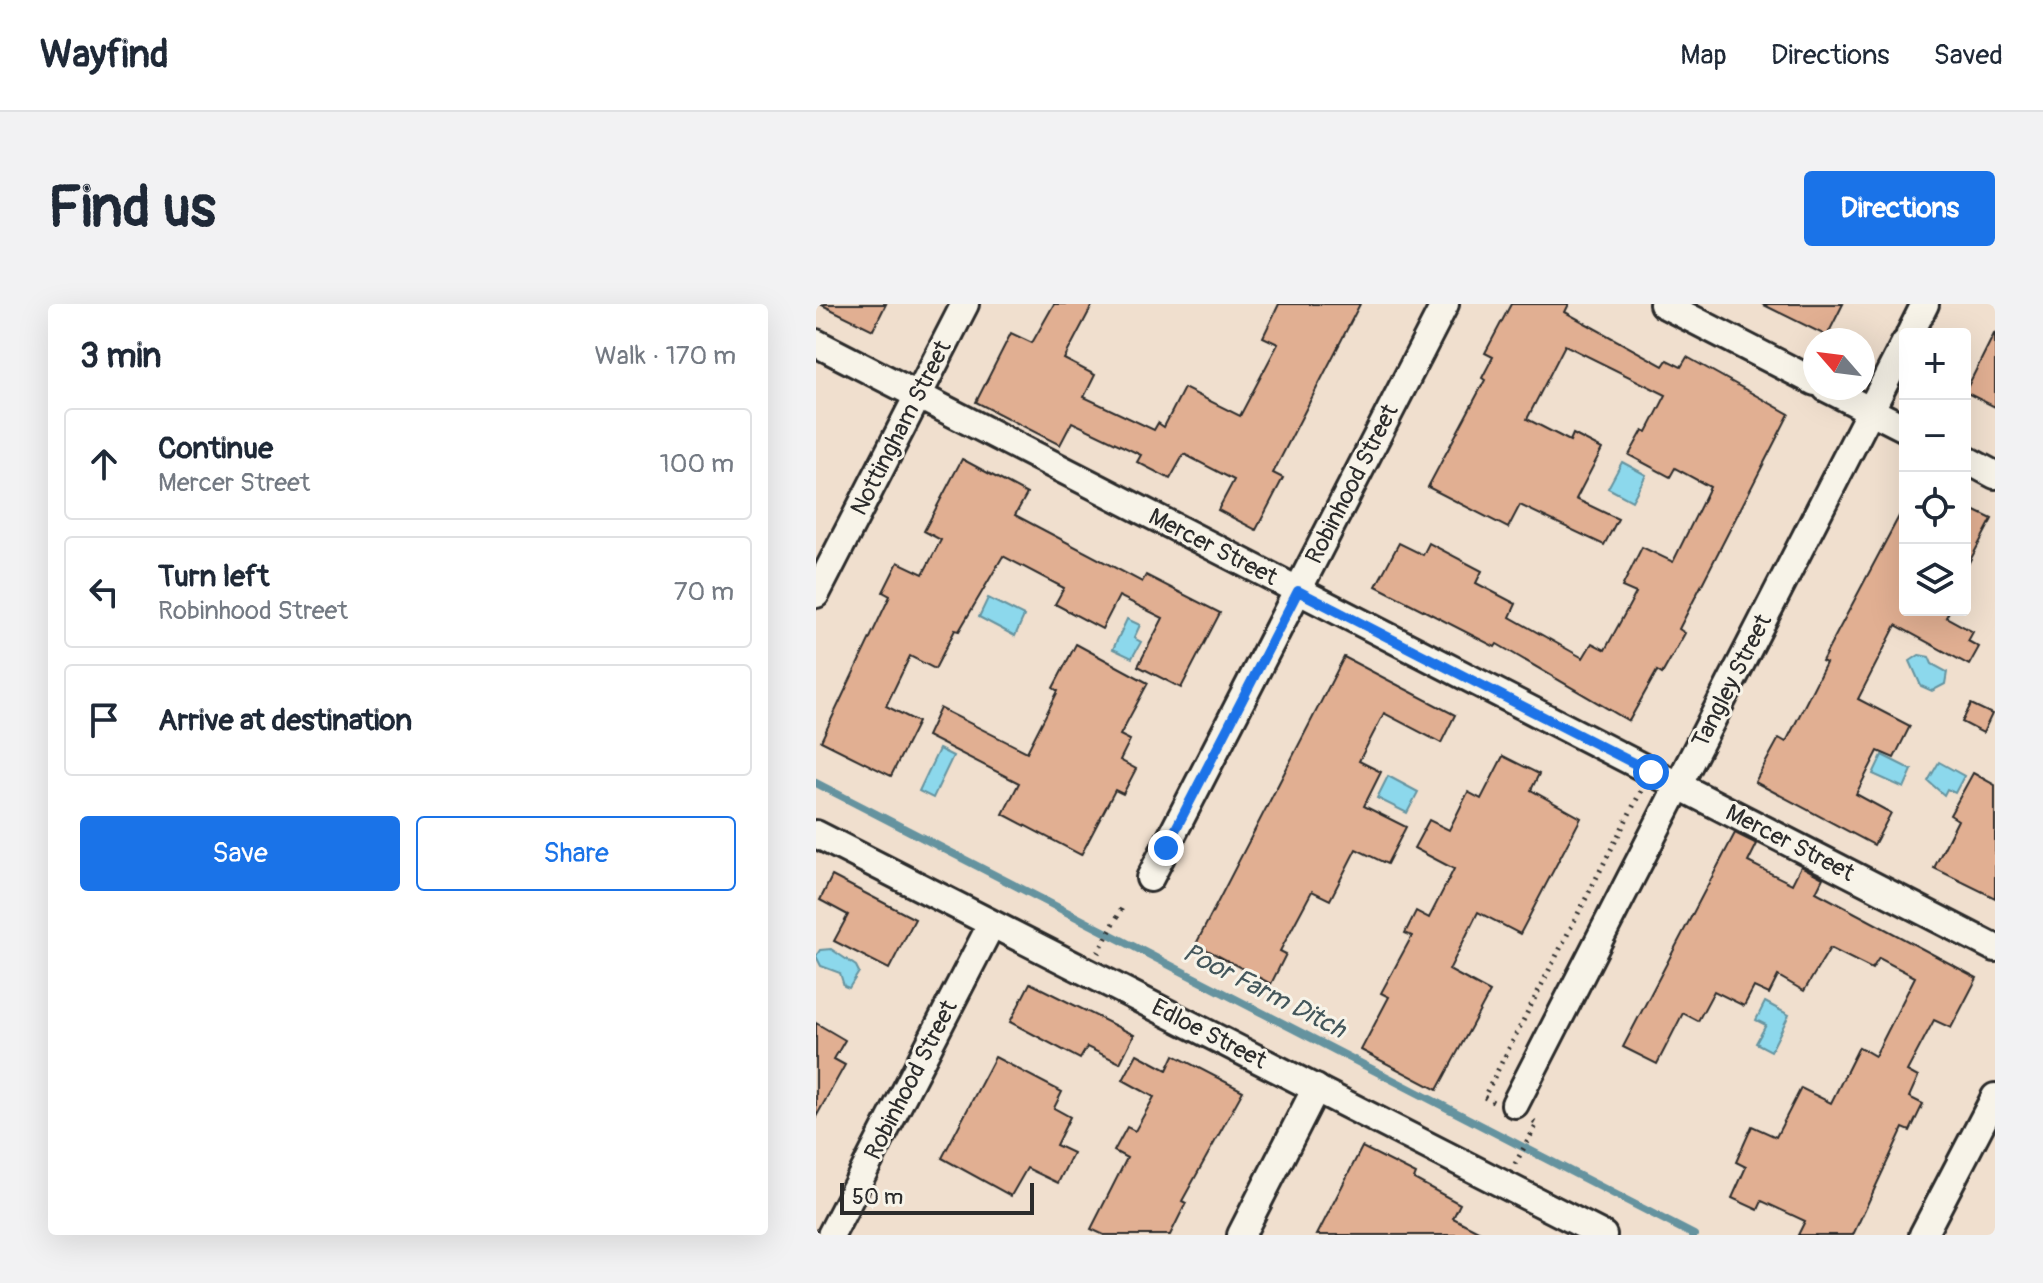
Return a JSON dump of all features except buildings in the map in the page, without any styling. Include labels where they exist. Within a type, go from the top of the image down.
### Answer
[{"type":"street","name":"Nottingham Street","points":[[816,594],[965,304]]},
{"type":"street","name":"Robinhood Street","points":[[1150,878],[1445,304]]},
{"type":"street","points":[[1663,304],[1803,376]]},
{"type":"street","points":[[1913,328],[1925,304]]},
{"type":"street","name":"Mercer Street","points":[[816,343],[1995,948]]},
{"type":"street","name":"Tangley Street","points":[[1515,1104],[1899,355]]},
{"type":"street","points":[[1849,400],[1899,425]]},
{"type":"street","points":[[1971,462],[1995,475]]},
{"type":"street","name":"Edloe Street","points":[[816,834],[1603,1235]]},
{"type":"street","name":"Robinhood Street","points":[[831,1235],[991,925]]},
{"type":"street","points":[[1241,1235],[1316,1088]]},
{"type":"street","points":[[1923,1235],[1995,1097]]},
{"type":"path","points":[[1101,947],[1122,908]]},
{"type":"path","points":[[1518,1159],[1537,1124]]},
{"type":"water","points":[[1622,462],[1646,475],[1632,501],[1608,488]]},
{"type":"water","points":[[988,598],[1024,616],[1015,636],[979,617]]},
{"type":"water","points":[[1127,619],[1140,625],[1134,638],[1141,642],[1132,658],[1113,649]]},
{"type":"water","points":[[1919,655],[1929,657],[1932,664],[1947,672],[1945,684],[1932,691],[1921,686],[1910,661]]},
{"type":"water","points":[[939,749],[953,756],[933,798],[919,791]]},
{"type":"water","points":[[1882,755],[1912,770],[1904,788],[1873,774]]},
{"type":"water","points":[[1939,762],[1964,776],[1955,793],[1947,789],[1944,795],[1928,781]]},
{"type":"water","points":[[1388,776],[1418,792],[1407,813],[1377,798]]},
{"type":"water","points":[[831,949],[856,966],[859,972],[849,988],[844,986],[840,973],[821,966],[816,956],[820,950]]},
{"type":"water","points":[[1765,1002],[1789,1015],[1771,1051],[1756,1043],[1766,1025],[1756,1020]]},
{"type":"waterway","name":"Poor Farm Ditch","points":[[816,783],[1694,1235]]},
{"type":"route","points":[[1166,848],[1298,591],[1651,772]]}]
